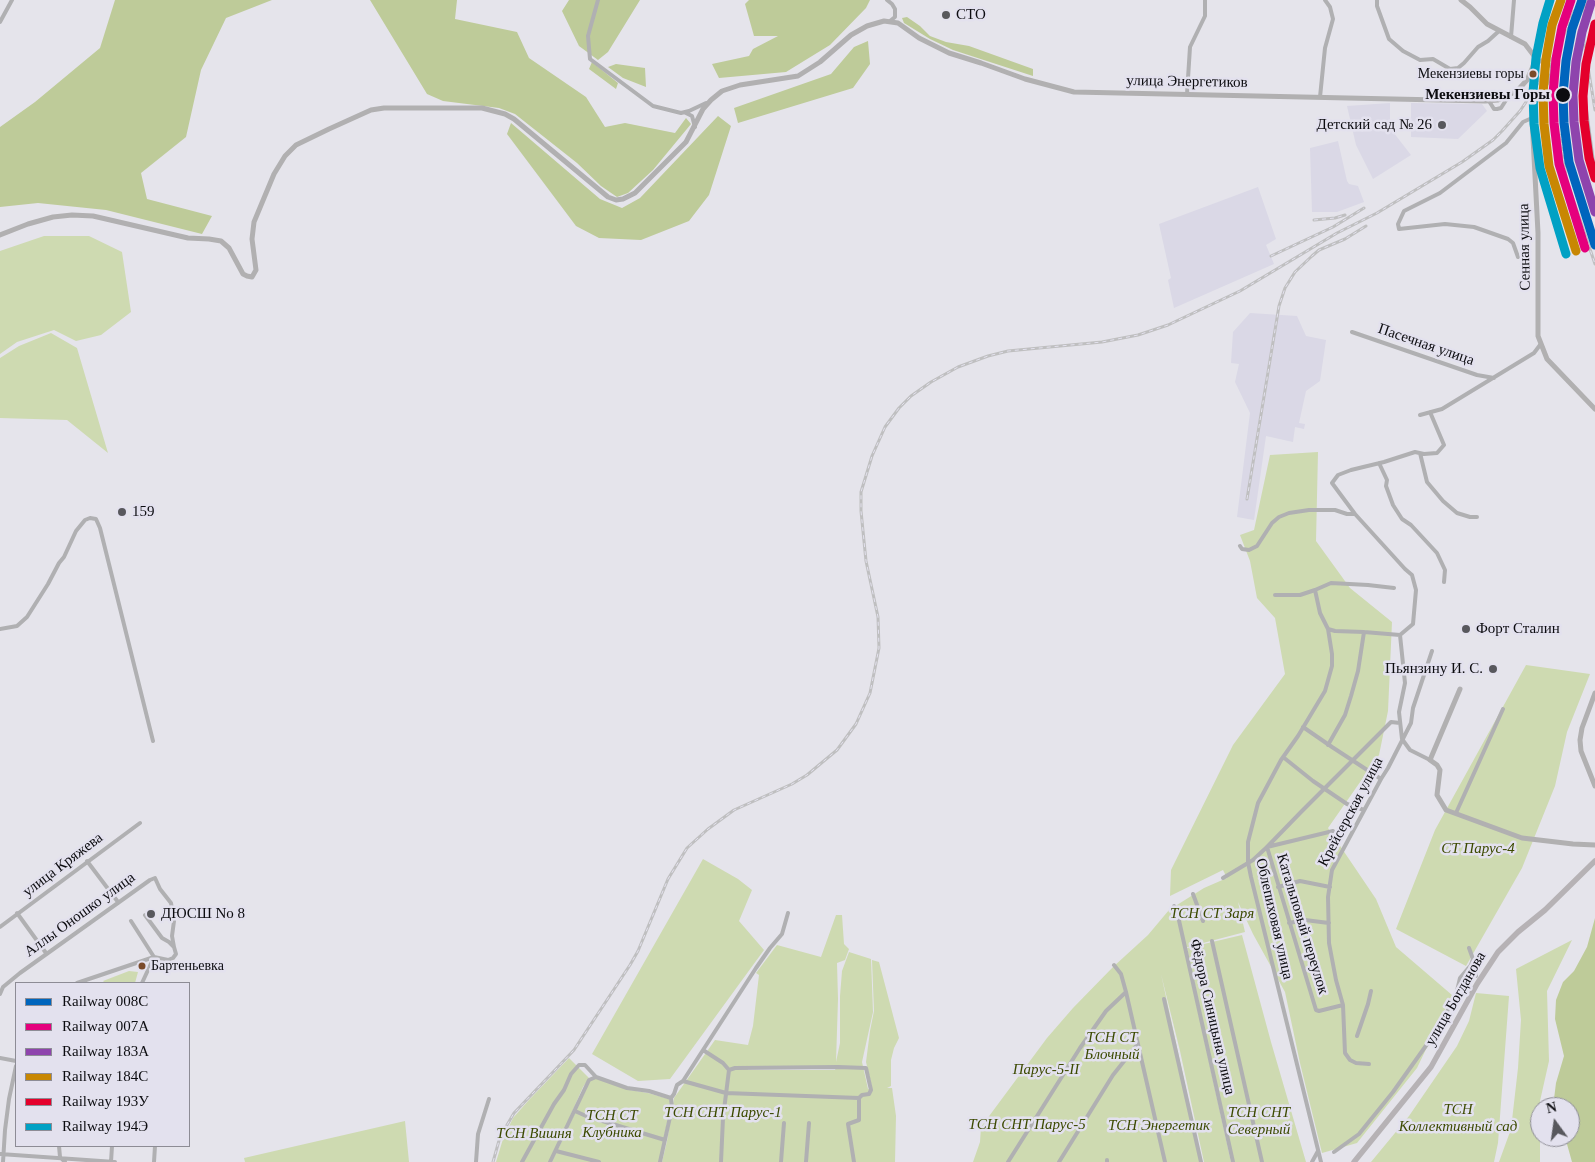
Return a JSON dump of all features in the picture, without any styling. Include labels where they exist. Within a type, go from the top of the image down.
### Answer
[{"type":"main road","points":[[1461,0],[1487,24],[1525,44],[1538,61],[1534,64],[1525,84],[1508,97]]},
{"type":"main road","name":"улица Энергетиков","points":[[892,19],[919,38],[949,53],[981,62],[1025,79],[1074,92],[1489,101],[1508,97]]},
{"type":"main road","points":[[0,235],[53,217],[72,215],[93,216],[182,237],[221,241],[229,248],[244,274],[252,277],[256,270],[252,229],[281,161],[302,142],[371,110],[396,108],[482,108],[505,114],[514,119],[608,197],[616,200],[630,197],[686,142],[704,109],[711,100],[722,92],[740,85],[798,76],[820,62],[858,30],[892,19]]},
{"type":"main road","name":"Сенная улица","points":[[1538,61],[1545,61],[1552,65],[1553,68],[1552,74],[1534,105],[1532,118],[1538,226],[1538,336],[1547,359],[1595,408]]},
{"type":"main road","points":[[1460,689],[1430,760],[1438,765],[1440,770],[1441,778],[1437,788],[1440,801],[1446,810],[1522,838],[1595,845]]},
{"type":"main road","points":[[1595,693],[1582,728],[1580,740],[1581,751],[1595,786]]},
{"type":"main road","name":"улица Богданова","points":[[1354,1162],[1431,1067],[1477,984],[1498,952],[1518,932],[1545,910],[1595,861]]},
{"type":"street","points":[[0,22],[12,0]]},
{"type":"street","points":[[598,0],[588,36],[590,59],[653,106],[692,116],[694,127]]},
{"type":"street","points":[[887,0],[895,9],[892,19]]},
{"type":"street","points":[[1187,94],[1190,47],[1205,16],[1205,0]]},
{"type":"street","points":[[1320,97],[1325,48],[1333,19],[1330,7],[1325,0]]},
{"type":"street","points":[[1377,0],[1377,6],[1389,39],[1403,51],[1420,60],[1433,59],[1450,69],[1458,68],[1499,31]]},
{"type":"street","points":[[1511,37],[1514,0]]},
{"type":"street","points":[[1489,101],[1494,109],[1497,109],[1503,105],[1508,97]]},
{"type":"street","points":[[681,113],[696,109],[711,100]]},
{"type":"street","points":[[1585,103],[1595,169]]},
{"type":"street","points":[[1518,257],[1513,243],[1508,239],[1474,227],[1445,224],[1399,229],[1398,224],[1404,211],[1440,193],[1506,143],[1524,122],[1532,118]]},
{"type":"street","name":"Пасечная улица","points":[[1352,332],[1477,375],[1494,378]]},
{"type":"street","points":[[1420,415],[1442,409],[1534,353],[1540,345]]},
{"type":"street","points":[[1328,629],[1335,631],[1402,634],[1413,624],[1416,590],[1412,575],[1355,514],[1332,483],[1340,473],[1415,452],[1424,454],[1437,453],[1444,445],[1430,412]]},
{"type":"street","points":[[1420,452],[1427,482],[1443,501],[1457,513],[1477,517]]},
{"type":"street","points":[[1378,463],[1386,480],[1386,486],[1393,505],[1402,519],[1411,525],[1438,553],[1445,570],[1444,582]]},
{"type":"street","points":[[1240,546],[1242,549],[1249,550],[1257,546],[1272,523],[1279,517],[1289,513],[1309,510],[1335,510],[1347,514],[1355,514]]},
{"type":"street","points":[[0,629],[17,626],[24,620],[67,552],[73,535],[80,525],[87,519],[96,519],[100,528],[153,741]]},
{"type":"street","points":[[1275,595],[1300,596],[1331,583],[1368,584],[1394,588]]},
{"type":"street","name":"Облепиховая улица","points":[[1315,590],[1320,613],[1328,629],[1332,666],[1325,691],[1283,757],[1258,803],[1248,842],[1248,862],[1321,1162]]},
{"type":"street","points":[[1328,745],[1345,715],[1358,671],[1364,632]]},
{"type":"street","points":[[1402,634],[1405,683],[1399,712],[1402,739],[1410,750],[1430,760]]},
{"type":"street","name":"Крейсерская улица","points":[[1369,1064],[1356,1063],[1350,1060],[1346,1053],[1342,1005],[1329,944],[1332,870],[1411,723],[1413,708],[1432,651]]},
{"type":"street","points":[[1456,813],[1503,709]]},
{"type":"street","points":[[1223,878],[1267,848],[1391,722],[1400,722]]},
{"type":"street","points":[[1304,726],[1328,745],[1381,778]]},
{"type":"street","points":[[1283,757],[1347,804],[1364,810]]},
{"type":"street","name":"улица Кряжева","points":[[0,927],[140,823]]},
{"type":"street","points":[[1267,848],[1333,830]]},
{"type":"street","name":"Катальповый переулок","points":[[1267,848],[1316,1010],[1319,1011],[1342,1005]]},
{"type":"street","points":[[87,862],[118,902]]},
{"type":"street","name":"Аллы Оношко улица","points":[[0,994],[3,987],[46,953],[155,878],[160,890],[171,903],[174,921],[172,936],[174,947]]},
{"type":"street","points":[[1278,887],[1300,881],[1330,887]]},
{"type":"street","points":[[1193,894],[1203,921]]},
{"type":"street","name":"Фёдора Синицына улица","points":[[1174,906],[1178,916],[1234,1162]]},
{"type":"street","points":[[17,913],[46,953]]},
{"type":"street","points":[[660,1162],[672,1108],[671,1098],[678,1083],[683,1081],[756,968],[782,934],[788,913]]},
{"type":"street","points":[[80,982],[154,957],[168,960],[173,958],[176,954],[174,947],[162,938],[145,915]]},
{"type":"street","points":[[1289,923],[1305,920],[1329,923]]},
{"type":"street","points":[[131,921],[154,957]]},
{"type":"street","points":[[1212,940],[1262,1162]]},
{"type":"street","points":[[1469,948],[1476,976]]},
{"type":"street","points":[[142,982],[154,957]]},
{"type":"street","points":[[1334,1152],[1359,1134],[1416,1061],[1440,1026],[1457,991],[1460,978],[1471,965],[1473,959]]},
{"type":"street","points":[[1114,965],[1121,974],[1126,992],[1165,1162]]},
{"type":"street","points":[[1357,1036],[1371,991]]},
{"type":"street","points":[[1008,1162],[1080,1048],[1106,1011],[1126,992]]},
{"type":"street","points":[[1164,999],[1201,1162]]},
{"type":"street","points":[[1058,1162],[1113,1075],[1137,1045]]},
{"type":"street","points":[[703,1050],[723,1063],[729,1070],[720,1162]]},
{"type":"street","points":[[0,1058],[15,1061]]},
{"type":"street","points":[[522,1162],[554,1104],[564,1090],[571,1074],[579,1064],[584,1065],[596,1076],[627,1088],[649,1091],[671,1098]]},
{"type":"street","points":[[683,1081],[726,1093],[858,1098],[869,1094],[871,1090],[866,1068],[735,1068],[729,1070]]},
{"type":"street","points":[[3,1162],[2,1154],[8,1107],[15,1071]]},
{"type":"street","points":[[550,1162],[589,1080],[596,1076]]},
{"type":"street","points":[[854,1162],[848,1124],[859,1120],[858,1098]]},
{"type":"street","points":[[476,1162],[478,1134],[489,1099]]},
{"type":"street","points":[[575,1111],[664,1140]]},
{"type":"street","points":[[781,1162],[784,1123]]},
{"type":"street","points":[[806,1162],[809,1123]]},
{"type":"street","points":[[51,1162],[59,1156],[60,1147]]},
{"type":"street","points":[[2,1154],[59,1156],[112,1162],[112,1147]]},
{"type":"street","points":[[154,1162],[155,1147]]},
{"type":"street","points":[[1312,1162],[1318,1150]]},
{"type":"street","points":[[556,1151],[599,1162]]},
{"type":"street","points":[[59,1156],[65,1162]]},
{"type":"shaded area","points":[[1390,103],[1390,128],[1411,155],[1373,179],[1356,145],[1347,106]]},
{"type":"shaded area","name":"Детский сад № 26","points":[[1411,103],[1482,104],[1487,111],[1458,139],[1411,137]]},
{"type":"shaded area","points":[[1338,141],[1347,181],[1349,184],[1358,186],[1364,202],[1337,212],[1312,212],[1310,148]]},
{"type":"shaded area","points":[[1258,187],[1276,239],[1266,245],[1274,264],[1174,308],[1168,280],[1171,278],[1159,224]]},
{"type":"shaded area","points":[[1250,313],[1297,316],[1306,336],[1326,340],[1320,381],[1306,391],[1299,423],[1305,424],[1304,429],[1295,427],[1293,442],[1266,436],[1254,520],[1237,517],[1250,413],[1235,382],[1239,364],[1231,363],[1233,332]]},
{"type":"green space","points":[[115,0],[272,0],[226,18],[201,70],[186,137],[141,173],[147,199],[212,216],[202,234],[106,210],[38,203],[0,207],[0,127],[35,102],[100,48]]},
{"type":"green space","points":[[370,0],[457,0],[455,19],[517,32],[529,58],[586,97],[605,127],[625,123],[675,133],[686,118],[691,124],[653,170],[628,193],[617,197],[601,186],[577,163],[515,114],[499,108],[443,101],[427,94]]},
{"type":"green space","points":[[569,0],[640,0],[608,52],[598,60],[579,46],[562,11]]},
{"type":"green space","points":[[749,0],[870,0],[866,8],[830,45],[786,72],[719,78],[712,64],[749,56],[753,49],[778,36],[754,36],[745,4]]},
{"type":"green space","points":[[907,17],[930,36],[946,42],[969,46],[1033,69],[1033,76],[953,50],[904,23],[902,18]]},
{"type":"green space","points":[[868,41],[870,64],[853,88],[738,123],[734,108],[831,74],[854,47]]},
{"type":"green space","points":[[592,62],[618,83],[616,89],[589,69]]},
{"type":"green space","points":[[616,64],[645,68],[646,87],[623,78],[608,67]]},
{"type":"green space","points":[[718,116],[731,126],[709,195],[689,221],[641,240],[599,238],[576,226],[507,134],[511,123],[600,199],[622,208],[640,198]]},
{"type":"green space","points":[[44,236],[89,236],[122,252],[131,312],[101,335],[76,341],[54,330],[17,342],[0,354],[0,251]]},
{"type":"green space","points":[[51,333],[77,348],[108,453],[67,420],[0,418],[0,358],[19,346]]},
{"type":"green space","points":[[1318,452],[1316,541],[1350,588],[1392,622],[1388,711],[1379,755],[1328,828],[1376,899],[1396,947],[1452,995],[1417,1068],[1357,1143],[1322,1153],[1285,992],[1253,934],[1238,902],[1245,932],[1184,948],[1231,1162],[1204,1162],[1161,974],[1202,1162],[973,1162],[980,1142],[981,1127],[1047,1038],[1073,1008],[1148,935],[1169,910],[1204,888],[1227,878],[1223,870],[1170,896],[1171,870],[1233,745],[1285,674],[1275,618],[1257,598],[1250,561],[1240,535],[1254,530],[1270,455]]},
{"type":"green space","name":"СТ Парус-4","points":[[1526,665],[1590,674],[1567,732],[1555,786],[1522,868],[1466,966],[1396,929],[1435,830]]},
{"type":"green space","points":[[703,859],[738,879],[752,890],[739,921],[764,950],[670,1079],[638,1081],[592,1054]]},
{"type":"green space","name":"ТСН СНТ Парус-1","points":[[836,915],[842,915],[844,944],[849,949],[845,960],[837,963],[836,1062],[840,1043],[842,971],[849,952],[871,959],[873,1012],[862,1062],[868,1089],[872,1089],[866,1062],[874,1011],[872,960],[879,962],[899,1038],[891,1060],[891,1086],[887,1088],[892,1088],[896,1116],[895,1162],[662,1162],[674,1098],[715,1040],[748,1045],[753,1026],[759,975],[756,973],[777,945],[821,957]],"holes":[[[748,1067],[836,1067],[835,1070],[748,1070]]]},
{"type":"green space","points":[[1595,918],[1595,1162],[1572,1162],[1568,1147],[1580,1147],[1580,1097],[1554,1097],[1556,1083],[1564,1056],[1555,1019],[1556,1000],[1563,982],[1574,971],[1587,947]]},
{"type":"green space","name":"ТСН СНТ Северный","points":[[1242,935],[1306,1162],[1233,1162],[1187,948]]},
{"type":"green space","points":[[1572,940],[1547,991],[1549,1061],[1541,1097],[1530,1097],[1530,1147],[1540,1147],[1540,1162],[1499,1162],[1511,1129],[1518,1068],[1521,1020],[1516,969]]},
{"type":"green space","points":[[129,971],[138,972],[135,982],[103,981]]},
{"type":"green space","name":"ТСН Коллективный сад","points":[[1476,993],[1509,996],[1498,1143],[1494,1162],[1371,1162],[1409,1116],[1457,1046],[1469,1021]]},
{"type":"green space","name":"ТСН Вишня","points":[[569,1058],[589,1078],[583,1087],[550,1162],[496,1162],[503,1139],[513,1118]]},
{"type":"green space","name":"ТСН СТ Клубника","points":[[596,1078],[630,1090],[669,1099],[671,1103],[659,1162],[552,1162],[590,1081]]},
{"type":"green space","points":[[405,1121],[409,1162],[245,1162],[244,1158]]},
{"type":"railway","points":[[1586,0],[1583,23],[1584,42],[1595,110]]},
{"type":"railway","points":[[493,1162],[500,1137],[514,1113],[574,1050],[630,965],[638,951],[668,879],[687,848],[708,829],[734,810],[792,784],[807,775],[837,750],[856,724],[870,693],[879,648],[878,617],[866,561],[861,492],[872,456],[885,427],[899,408],[911,396],[931,382],[958,367],[988,356],[1008,351],[1102,342],[1138,335],[1168,325],[1240,291],[1337,233],[1377,213],[1462,162],[1493,140],[1502,131],[1520,111],[1532,93],[1558,49],[1574,11]]},
{"type":"railway","points":[[1561,135],[1566,178],[1595,264]]},
{"type":"railway","points":[[1271,256],[1333,227],[1364,208]]},
{"type":"railway","points":[[1314,220],[1345,215]]},
{"type":"railway","points":[[1247,499],[1279,306],[1285,288],[1295,272],[1319,250],[1345,239],[1366,226]]},
{"type":"rail line","name":"194Э","points":[[1550,0],[1536,58],[1533,92],[1534,124],[1540,168],[1566,254]]},
{"type":"rail line","name":"184С","points":[[1561,0],[1552,25],[1546,59],[1543,93],[1544,124],[1549,166],[1576,251]]},
{"type":"rail line","name":"007А","points":[[1571,0],[1562,27],[1556,59],[1553,94],[1554,123],[1559,164],[1585,248]]},
{"type":"rail line","name":"008С","points":[[1582,0],[1572,29],[1566,61],[1563,95],[1564,123],[1569,162],[1595,245]]},
{"type":"rail line","name":"183А","points":[[1591,3],[1582,32],[1576,62],[1573,95],[1579,160],[1595,212]]},
{"type":"rail line","name":"193У","points":[[1595,24],[1586,64],[1583,96],[1589,158],[1595,178]]},
{"type":"place","name":"СТО","points":[[946,15]]},
{"type":"place","name":"Мекензиевы горы","points":[[1533,74]]},
{"type":"place","name":"Мекензиевы Горы","points":[[1563,95]]},
{"type":"place","name":"Детский сад № 26","points":[[1442,125]]},
{"type":"place","name":"159","points":[[122,512]]},
{"type":"place","name":"Форт Сталин","points":[[1466,629]]},
{"type":"place","name":"Пьянзину И. С.","points":[[1493,669]]},
{"type":"place","name":"ДЮСШ No 8","points":[[151,914]]},
{"type":"place","name":"Бартеньевка","points":[[142,966]]},
{"type":"park label","name":"ТСН СТ Заря","points":[[1212,914]]},
{"type":"park label","name":"ТСН СТ Блочный","points":[[1112,1046]]},
{"type":"park label","name":"Парус-5-II","points":[[1046,1070]]},
{"type":"park label","name":"ТСН СНТ Парус-5","points":[[1027,1125]]},
{"type":"park label","name":"ТСН Энергетик","points":[[1159,1126]]}]
